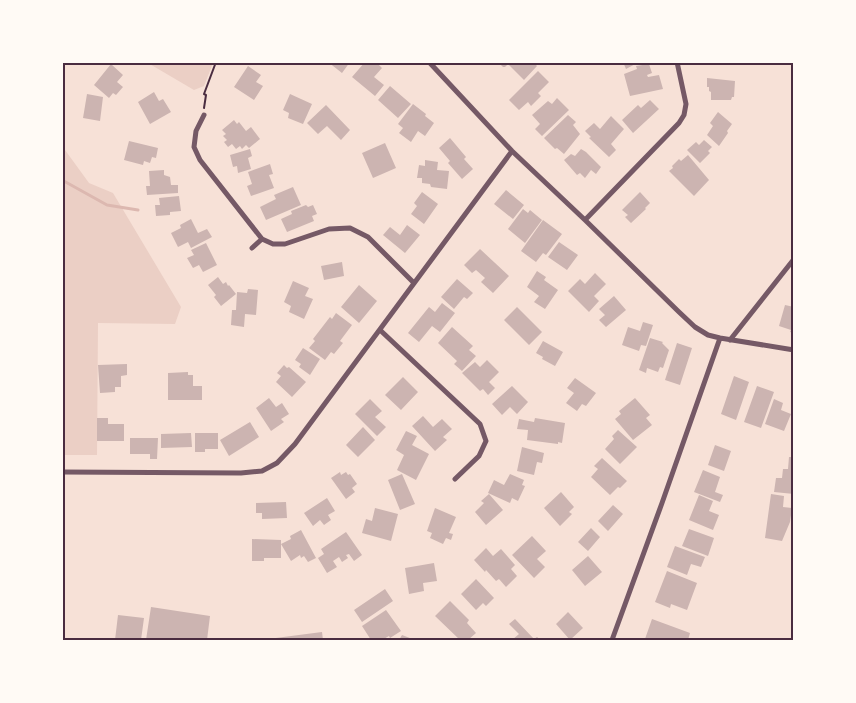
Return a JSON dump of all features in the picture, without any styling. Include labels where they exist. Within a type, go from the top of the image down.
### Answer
[{"type":"street","points":[[429,62],[512,151],[690,322],[708,334],[720,338],[794,350]]},
{"type":"street","points":[[585,220],[679,123],[684,115],[686,104],[677,62]]},
{"type":"street","points":[[204,115],[196,131],[194,147],[200,160],[262,239],[273,244],[285,244],[329,229],[350,228],[368,237],[414,283]]},
{"type":"street","points":[[62,472],[241,473],[262,471],[278,463],[295,444],[512,151]]},
{"type":"street","points":[[252,248],[262,239]]},
{"type":"street","points":[[730,340],[794,259]]},
{"type":"street","points":[[380,330],[480,424],[486,441],[479,456],[455,479]]},
{"type":"street","points":[[612,640],[720,338]]},
{"type":"path","points":[[204,115],[206,95],[204,94],[216,62]]},
{"type":"shaded area","points":[[148,63],[213,63],[204,86],[194,90]]},
{"type":"shaded area","points":[[62,140],[65,150],[89,183],[113,193],[181,307],[175,324],[98,323],[97,455],[63,455]]},
{"type":"building","points":[[328,62],[350,62],[342,73]]},
{"type":"building","points":[[365,62],[376,62],[382,68],[374,77],[384,85],[375,96],[352,77]]},
{"type":"building","points":[[498,62],[533,62],[537,66],[524,80],[508,64],[503,67]]},
{"type":"building","points":[[623,62],[639,62],[626,69]]},
{"type":"building","points":[[111,64],[123,75],[117,82],[123,87],[116,95],[113,93],[109,98],[94,85]]},
{"type":"building","points":[[649,64],[652,73],[647,75],[648,77],[659,75],[663,89],[630,96],[624,74],[637,69],[636,66]]},
{"type":"building","points":[[248,66],[261,75],[256,82],[263,86],[254,100],[234,87]]},
{"type":"building","points":[[538,71],[549,82],[538,93],[541,96],[531,106],[528,102],[519,110],[509,100]]},
{"type":"building","points":[[707,78],[735,81],[734,97],[731,100],[711,100],[711,92],[709,87],[707,87]]},
{"type":"building","points":[[390,86],[411,104],[398,118],[378,100]]},
{"type":"building","points":[[154,92],[159,101],[163,99],[171,112],[150,124],[138,102]]},
{"type":"building","points":[[87,94],[103,97],[100,121],[83,118]]},
{"type":"building","points":[[290,94],[312,104],[303,124],[288,118],[289,113],[283,110]]},
{"type":"building","points":[[557,98],[569,110],[542,136],[535,129],[540,124],[532,115],[548,101],[552,104]]},
{"type":"building","points":[[650,100],[659,109],[633,133],[622,120],[638,105],[641,108]]},
{"type":"building","points":[[413,104],[434,123],[425,136],[418,131],[411,142],[399,133],[403,128],[398,124]]},
{"type":"building","points":[[326,105],[350,130],[341,140],[327,126],[318,134],[307,123]]},
{"type":"building","points":[[718,112],[732,124],[719,146],[707,135],[713,126],[710,123]]},
{"type":"building","points":[[568,115],[576,122],[573,125],[580,134],[564,154],[557,148],[555,149],[544,138]]},
{"type":"building","points":[[611,116],[624,129],[611,144],[616,150],[609,157],[589,138],[591,137],[585,131],[594,123],[600,129]]},
{"type":"building","points":[[234,120],[237,124],[239,122],[246,131],[251,127],[260,139],[249,148],[246,145],[242,149],[240,146],[236,149],[232,144],[228,147],[224,142],[227,140],[223,136],[226,134],[222,130]]},
{"type":"building","points":[[450,138],[466,157],[464,159],[473,169],[462,179],[448,163],[450,161],[439,148]]},
{"type":"building","points":[[704,140],[712,147],[708,151],[710,153],[700,163],[687,150],[696,142],[699,145]]},
{"type":"building","points":[[129,141],[158,148],[156,158],[152,157],[150,163],[144,161],[143,165],[124,160]]},
{"type":"building","points":[[385,143],[396,168],[373,178],[362,153]]},
{"type":"building","points":[[250,149],[252,156],[248,158],[251,169],[238,173],[237,166],[233,167],[230,155]]},
{"type":"building","points":[[581,149],[601,167],[596,174],[591,170],[585,178],[580,173],[577,175],[564,160],[571,154],[575,156]]},
{"type":"building","points":[[688,155],[709,180],[694,196],[669,171],[679,159],[681,161]]},
{"type":"building","points":[[425,160],[438,162],[437,170],[449,171],[447,189],[431,187],[430,184],[422,183],[422,178],[417,178],[419,165],[425,166]]},
{"type":"building","points":[[270,164],[273,174],[269,175],[274,188],[251,196],[247,186],[252,184],[248,172]]},
{"type":"building","points":[[164,170],[164,175],[170,177],[171,185],[178,185],[178,193],[147,195],[146,186],[150,186],[149,171]]},
{"type":"building","points":[[293,187],[301,205],[266,220],[260,207],[276,199],[274,195]]},
{"type":"building","points":[[506,190],[524,205],[513,219],[494,204]]},
{"type":"building","points":[[422,192],[438,204],[424,224],[411,214],[417,206],[414,203]]},
{"type":"building","points":[[640,192],[650,203],[631,223],[625,217],[628,215],[622,210]]},
{"type":"building","points":[[179,196],[181,211],[170,212],[170,215],[156,216],[155,205],[160,205],[159,198]]},
{"type":"building","points":[[306,205],[308,207],[313,205],[317,214],[312,216],[314,221],[287,232],[281,219],[292,214],[291,211]]},
{"type":"building","points":[[523,209],[528,213],[530,210],[542,220],[525,243],[508,229]]},
{"type":"building","points":[[191,219],[198,233],[207,229],[212,237],[191,248],[188,242],[178,247],[171,233],[181,228],[180,225]]},
{"type":"building","points":[[543,220],[562,234],[546,255],[543,253],[536,262],[521,251]]},
{"type":"building","points":[[407,225],[420,235],[405,253],[383,235],[390,227],[400,235]]},
{"type":"building","points":[[559,242],[578,255],[567,270],[548,257]]},
{"type":"building","points":[[206,243],[217,265],[203,272],[199,265],[193,268],[187,258],[194,255],[191,250]]},
{"type":"building","points":[[480,249],[509,276],[493,293],[481,282],[485,278],[476,270],[472,273],[464,265]]},
{"type":"building","points":[[342,262],[344,276],[324,280],[321,266]]},
{"type":"building","points":[[537,271],[546,277],[544,280],[558,290],[545,309],[534,302],[539,296],[527,287]]},
{"type":"building","points":[[595,273],[606,284],[594,296],[599,301],[589,312],[568,291],[580,279],[585,284]]},
{"type":"building","points":[[218,277],[223,284],[226,282],[236,294],[221,306],[214,297],[216,295],[208,285]]},
{"type":"building","points":[[457,279],[473,293],[467,299],[464,297],[454,309],[441,297]]},
{"type":"building","points":[[293,281],[309,288],[305,296],[313,299],[304,319],[289,312],[291,306],[284,302]]},
{"type":"building","points":[[359,285],[377,301],[359,323],[341,307]]},
{"type":"building","points":[[248,289],[258,290],[256,315],[245,314],[244,327],[231,325],[232,310],[236,310],[237,292],[247,293]]},
{"type":"building","points":[[614,296],[626,310],[606,327],[599,320],[605,315],[599,309]]},
{"type":"building","points":[[442,303],[455,313],[440,332],[432,326],[419,342],[408,333],[429,307],[435,312]]},
{"type":"building","points":[[785,305],[794,307],[794,333],[779,326]]},
{"type":"building","points":[[517,307],[542,332],[529,345],[504,320]]},
{"type":"building","points":[[336,313],[352,325],[340,341],[343,343],[334,354],[331,352],[325,360],[309,348],[315,341],[313,339],[330,317],[332,319]]},
{"type":"building","points":[[643,322],[653,325],[646,346],[641,345],[639,351],[622,345],[628,327],[640,331]]},
{"type":"building","points":[[452,327],[473,346],[469,350],[476,356],[462,371],[454,364],[457,361],[438,343]]},
{"type":"building","points":[[650,338],[663,342],[669,350],[663,368],[660,367],[658,372],[647,368],[646,373],[639,370]]},
{"type":"building","points":[[543,341],[563,352],[555,366],[542,359],[543,357],[536,353]]},
{"type":"building","points":[[677,343],[692,348],[680,385],[665,380]]},
{"type":"building","points":[[303,348],[320,359],[310,375],[299,367],[301,364],[295,360]]},
{"type":"building","points":[[487,360],[499,372],[489,382],[495,388],[488,395],[483,389],[480,391],[462,373],[475,362],[480,367]]},
{"type":"building","points":[[127,364],[127,375],[121,376],[121,387],[115,387],[115,392],[100,393],[98,365]]},
{"type":"building","points":[[284,365],[306,382],[292,397],[276,382],[281,376],[277,373]]},
{"type":"building","points":[[188,372],[188,375],[193,375],[193,386],[202,386],[202,400],[168,400],[168,373]]},
{"type":"building","points":[[734,376],[749,382],[736,420],[721,414]]},
{"type":"building","points":[[403,377],[418,392],[401,410],[385,395]]},
{"type":"building","points":[[575,378],[596,393],[586,406],[582,404],[577,411],[566,403],[574,393],[567,388]]},
{"type":"building","points":[[512,386],[528,402],[517,414],[510,407],[502,415],[492,404]]},
{"type":"building","points":[[757,386],[774,392],[761,428],[744,422]]},
{"type":"building","points":[[269,398],[276,407],[282,403],[289,414],[281,419],[284,422],[271,431],[256,408]]},
{"type":"building","points":[[635,398],[650,415],[646,418],[652,425],[633,440],[615,419],[621,414],[619,411]]},
{"type":"building","points":[[370,399],[382,411],[375,417],[386,427],[377,436],[355,414]]},
{"type":"building","points":[[774,399],[783,403],[781,410],[791,414],[784,431],[765,424]]},
{"type":"building","points":[[423,416],[433,427],[442,419],[452,429],[443,437],[447,440],[435,451],[412,426]]},
{"type":"building","points":[[97,418],[108,418],[108,424],[124,424],[124,441],[97,441]]},
{"type":"building","points":[[535,418],[565,423],[562,443],[527,440],[528,430],[517,429],[519,419],[534,422]]},
{"type":"building","points":[[250,422],[259,437],[229,456],[220,440]]},
{"type":"building","points":[[363,427],[375,440],[358,457],[346,445]]},
{"type":"building","points":[[618,430],[637,447],[620,464],[605,449],[614,439],[612,436]]},
{"type":"building","points":[[406,431],[417,436],[412,445],[429,454],[416,480],[397,470],[404,455],[396,450]]},
{"type":"building","points":[[191,433],[192,447],[161,448],[161,434]]},
{"type":"building","points":[[195,433],[218,433],[218,449],[205,449],[205,452],[195,452]]},
{"type":"building","points":[[130,438],[158,438],[157,459],[150,459],[150,454],[130,454]]},
{"type":"building","points":[[715,445],[731,451],[724,471],[708,465]]},
{"type":"building","points":[[522,447],[544,453],[542,463],[537,462],[534,475],[517,471]]},
{"type":"building","points":[[789,457],[794,457],[794,494],[774,492],[776,478],[782,478],[783,469],[788,469]]},
{"type":"building","points":[[602,458],[627,481],[610,495],[591,477],[598,469],[594,466]]},
{"type":"building","points":[[703,470],[720,477],[715,492],[723,495],[720,502],[694,492]]},
{"type":"building","points":[[340,472],[341,475],[346,472],[348,475],[350,474],[357,484],[352,488],[355,492],[346,499],[331,478]]},
{"type":"building","points":[[402,474],[415,504],[400,510],[388,480]]},
{"type":"building","points":[[510,474],[524,480],[522,485],[525,486],[518,501],[512,498],[510,503],[488,493],[494,480],[504,485]]},
{"type":"building","points":[[561,492],[574,507],[569,512],[572,514],[560,526],[544,508]]},
{"type":"building","points":[[489,494],[503,510],[486,525],[475,512],[484,503],[481,501]]},
{"type":"building","points":[[771,494],[784,496],[783,507],[792,508],[790,522],[782,541],[765,538]]},
{"type":"building","points":[[699,495],[713,501],[709,511],[719,515],[713,530],[689,520]]},
{"type":"building","points":[[327,498],[335,511],[328,515],[331,520],[324,525],[320,520],[313,526],[304,513]]},
{"type":"building","points":[[286,502],[287,518],[262,519],[262,513],[256,513],[256,503]]},
{"type":"building","points":[[613,505],[623,514],[608,531],[598,521]]},
{"type":"building","points":[[375,508],[398,514],[391,541],[362,533],[366,519],[372,521]]},
{"type":"building","points":[[435,508],[456,517],[449,533],[453,534],[451,540],[446,538],[443,544],[430,538],[432,533],[427,531]]},
{"type":"building","points":[[591,528],[600,537],[588,551],[578,542]]},
{"type":"building","points":[[689,529],[714,538],[708,556],[682,546]]},
{"type":"building","points":[[301,530],[316,558],[308,562],[304,556],[301,558],[300,555],[291,561],[281,544],[291,539],[290,536]]},
{"type":"building","points":[[346,532],[362,555],[354,561],[349,554],[346,555],[348,558],[342,562],[339,557],[333,561],[337,567],[327,573],[318,558],[324,554],[321,549]]},
{"type":"building","points":[[532,536],[546,551],[537,559],[545,567],[534,578],[512,555]]},
{"type":"building","points":[[252,539],[281,540],[281,558],[264,558],[264,561],[252,561]]},
{"type":"building","points":[[675,546],[705,557],[701,567],[691,564],[687,575],[667,567]]},
{"type":"building","points":[[486,548],[493,556],[501,549],[515,565],[511,569],[517,576],[506,587],[499,579],[496,581],[486,570],[485,572],[474,560]]},
{"type":"building","points":[[588,556],[602,572],[585,586],[572,570]]},
{"type":"building","points":[[434,563],[437,581],[423,583],[424,591],[409,594],[405,568]]},
{"type":"building","points":[[667,571],[697,583],[687,610],[671,604],[670,608],[655,602]]},
{"type":"building","points":[[476,579],[494,598],[486,606],[483,603],[476,610],[461,594]]},
{"type":"building","points":[[385,589],[393,601],[362,622],[354,610]]},
{"type":"building","points":[[450,601],[469,620],[467,623],[476,633],[468,640],[460,640],[435,616]]},
{"type":"building","points":[[151,607],[210,616],[207,640],[146,640]]},
{"type":"building","points":[[386,610],[401,631],[390,638],[389,636],[382,640],[371,640],[362,626]]},
{"type":"building","points":[[568,612],[583,628],[570,640],[556,624]]},
{"type":"building","points":[[118,615],[144,618],[141,640],[115,640]]},
{"type":"building","points":[[515,619],[534,639],[537,637],[541,640],[512,640],[519,634],[509,624]]},
{"type":"building","points":[[652,619],[690,633],[688,640],[645,639]]},
{"type":"building","points":[[322,632],[323,640],[268,640],[268,639]]},
{"type":"building","points":[[402,635],[415,640],[399,640]]},
{"type":"waterway","points":[[62,180],[107,205],[138,210]]}]
